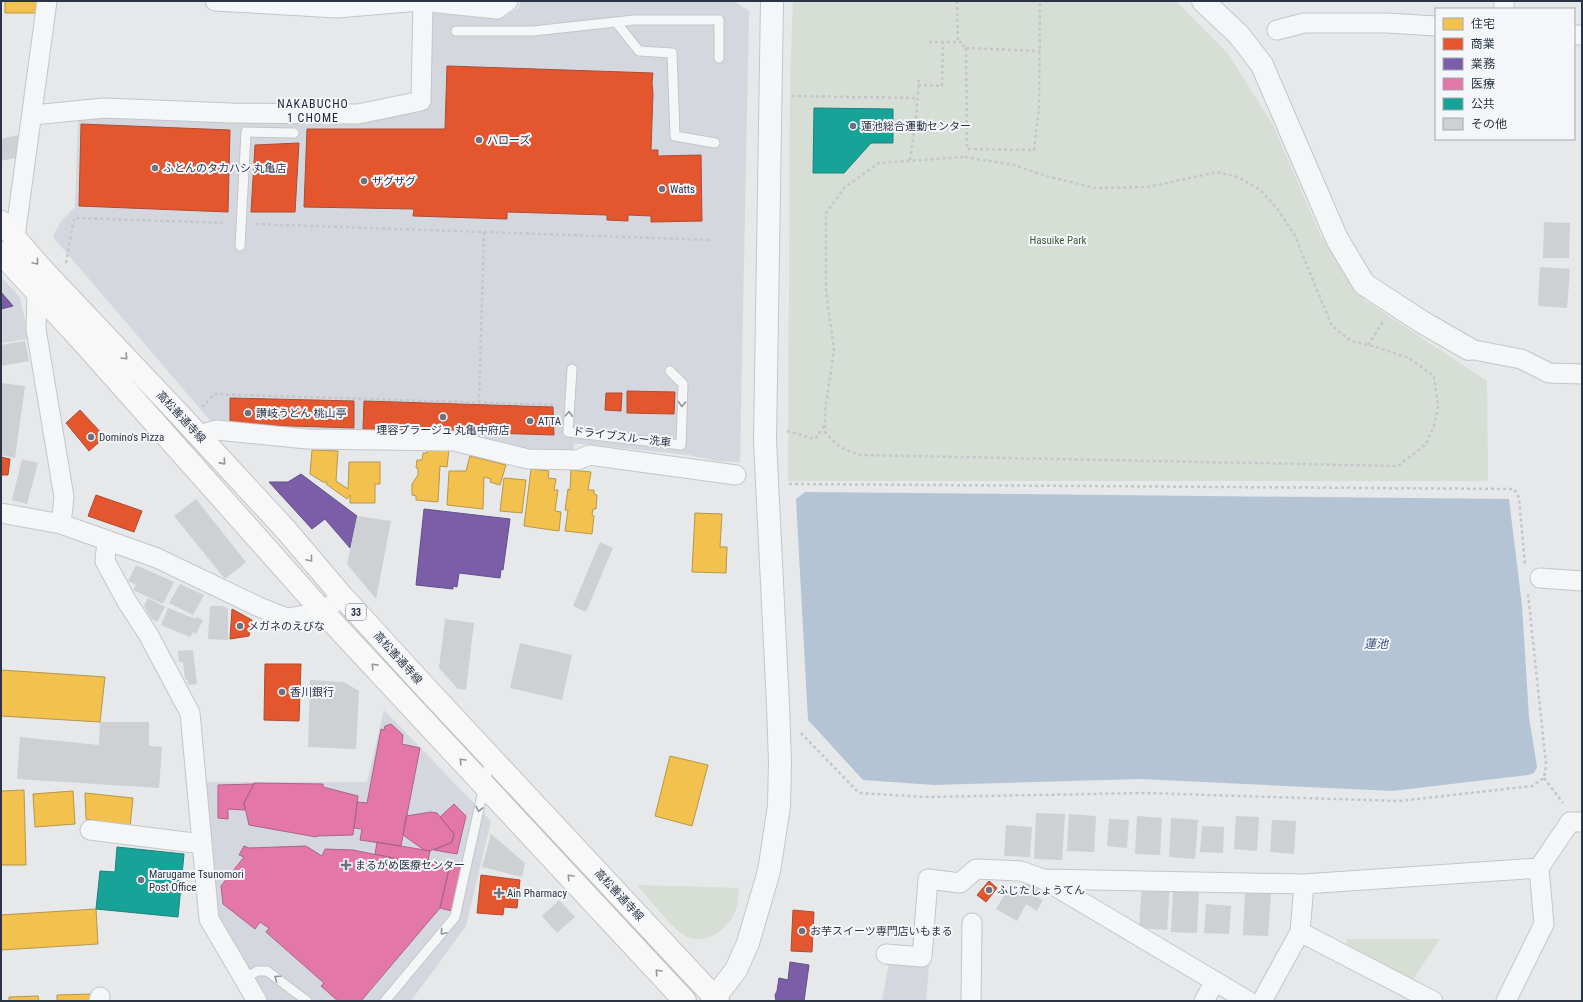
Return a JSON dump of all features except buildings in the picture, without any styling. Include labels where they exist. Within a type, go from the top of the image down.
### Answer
[{"type":"main road","name":"高松善通寺線","points":[[8,230],[41,268],[199,435],[286,530],[342,596],[715,1000]]},
{"type":"main road","name":"高松善通寺線","points":[[1,253],[37,294],[84,343],[323,612],[684,1001]]},
{"type":"street","points":[[8,230],[33,116],[47,1]]},
{"type":"street","points":[[215,1],[337,8],[423,2],[497,9],[508,1]]},
{"type":"street","points":[[715,1000],[736,970],[748,943],[769,871],[779,806],[780,762],[765,442],[772,1]]},
{"type":"street","points":[[1203,1],[1239,35],[1262,65],[1337,239],[1364,284],[1469,349],[1521,359],[1549,373],[1582,374]]},
{"type":"street","points":[[33,116],[104,108],[230,113],[358,114],[421,101],[423,2]]},
{"type":"street","points":[[1277,30],[1304,23],[1332,22],[1435,26]]},
{"type":"street","points":[[37,294],[36,329],[64,496],[61,524]]},
{"type":"street","points":[[199,435],[216,430],[307,439],[454,442],[528,459],[578,460],[589,455],[736,475]]},
{"type":"street","points":[[1,513],[61,524],[157,558],[259,608],[287,618],[323,612],[342,596]]},
{"type":"street","points":[[107,540],[105,561],[126,600],[148,634],[190,713],[209,919],[257,1001]]},
{"type":"street","points":[[1531,579],[1582,581]]},
{"type":"street","points":[[1506,1001],[1544,924],[1540,868],[1576,822]]},
{"type":"street","points":[[90,830],[202,844]]},
{"type":"street","points":[[1043,879],[1304,884],[1540,868]]},
{"type":"street","points":[[886,954],[922,957],[928,879],[960,883],[976,869],[1021,871],[1043,879],[1248,1001]]},
{"type":"street","points":[[1262,1001],[1300,932],[1304,884]]},
{"type":"street","points":[[971,1001],[972,924]]},
{"type":"street","points":[[1300,932],[1433,1001]]},
{"type":"street","points":[[1204,1001],[1215,981]]},
{"type":"lane","points":[[456,31],[533,31],[634,20],[719,20],[719,58]]},
{"type":"lane","points":[[616,22],[639,51],[672,53],[676,136],[715,143]]},
{"type":"lane","points":[[240,246],[246,132],[294,132]]},
{"type":"lane","name":"ドライブスルー洗車","points":[[572,369],[568,432],[681,445],[683,384],[670,370]]},
{"type":"lane","points":[[385,1001],[455,917],[490,757]]},
{"type":"lane","points":[[244,979],[257,971],[267,971],[307,1001]]},
{"type":"path","points":[[957,1],[958,42]]},
{"type":"path","points":[[929,42],[963,42],[964,48],[966,48],[967,149],[1034,150],[1039,109],[1040,1]]},
{"type":"path","points":[[918,85],[942,86],[943,43]]},
{"type":"path","points":[[966,48],[1040,51]]},
{"type":"path","points":[[910,160],[916,118],[919,77]]},
{"type":"path","points":[[786,96],[917,98]]},
{"type":"path","points":[[965,157],[1014,165],[1046,176],[1095,188],[1148,187],[1217,172],[1238,177],[1259,189],[1277,208],[1294,234],[1332,326],[1351,341],[1368,345],[1409,358],[1434,376],[1438,407],[1434,426],[1426,444],[1398,466],[861,455],[847,451],[833,442],[824,432],[834,349],[826,291],[826,213],[845,187],[880,163],[910,160],[965,157]]},
{"type":"path","points":[[66,264],[74,218],[712,240]]},
{"type":"path","points":[[479,403],[484,232]]},
{"type":"path","points":[[1368,345],[1396,305]]},
{"type":"path","points":[[198,410],[214,394],[558,405]]},
{"type":"path","points":[[784,430],[815,439],[824,425]]},
{"type":"path","points":[[784,484],[1514,489],[1519,498],[1531,579],[1546,764],[1544,778],[1576,822]]},
{"type":"path","points":[[797,729],[859,793],[925,797],[1146,793],[1399,801],[1532,786],[1544,778]]},
{"type":"shaded area","points":[[521,1],[734,1],[749,11],[740,462],[717,461],[688,455],[574,443],[573,455],[214,425],[53,237],[61,221],[75,207],[78,120],[102,115],[426,105],[431,13],[501,19],[518,8]]},
{"type":"shaded area","points":[[1,277],[20,297],[29,339],[1,343]]},
{"type":"shaded area","name":"まるがめ医療センター","points":[[384,710],[491,821],[466,926],[411,1001],[265,1001],[214,914],[203,782],[367,782]]},
{"type":"shaded area","points":[[889,962],[929,966],[926,1001],[882,1001]]},
{"type":"green space","name":"Hasuike Park","points":[[793,1],[1176,1],[1229,55],[1273,125],[1320,234],[1366,301],[1487,381],[1488,481],[788,481],[790,77]]},
{"type":"green space","points":[[637,885],[739,888],[737,906],[729,922],[715,934],[707,938],[689,938],[669,922]]},
{"type":"green space","points":[[1347,939],[1440,939],[1411,982],[1346,947]]},
{"type":"water","name":"蓮池","points":[[805,492],[1509,499],[1522,605],[1529,717],[1537,767],[1534,773],[1528,775],[1392,791],[1140,779],[934,785],[863,780],[808,720],[796,499]]},
{"type":"place","name":"蓮池総合運動センター","points":[[853,126]]},
{"type":"place","name":"ハローズ","points":[[479,140]]},
{"type":"place","name":"ふとんのタカハシ 丸亀店","points":[[155,168]]},
{"type":"place","name":"ザグザグ","points":[[364,181]]},
{"type":"place","name":"Watts","points":[[662,189]]},
{"type":"place","name":"讃岐うどん 桃山亭","points":[[248,413]]},
{"type":"place","name":"理容プラージュ 丸亀中府店","points":[[443,417]]},
{"type":"place","name":"ATTA","points":[[530,421]]},
{"type":"place","name":"Domino's Pizza","points":[[91,437]]},
{"type":"place","name":"メガネのえびな","points":[[240,626]]},
{"type":"place","name":"香川銀行","points":[[282,692]]},
{"type":"place","name":"まるがめ医療センター","points":[[346,865]]},
{"type":"place","name":"Marugame Tsunomori Post Office","points":[[141,880]]},
{"type":"place","name":"ふじたしょうてん","points":[[989,890]]},
{"type":"place","name":"Ain Pharmacy","points":[[499,893]]},
{"type":"place","name":"お芋スイーツ専門店いもまる","points":[[802,931]]},
{"type":"district","name":"NAKABUCHO 1 CHOME","points":[[313,111]]}]
